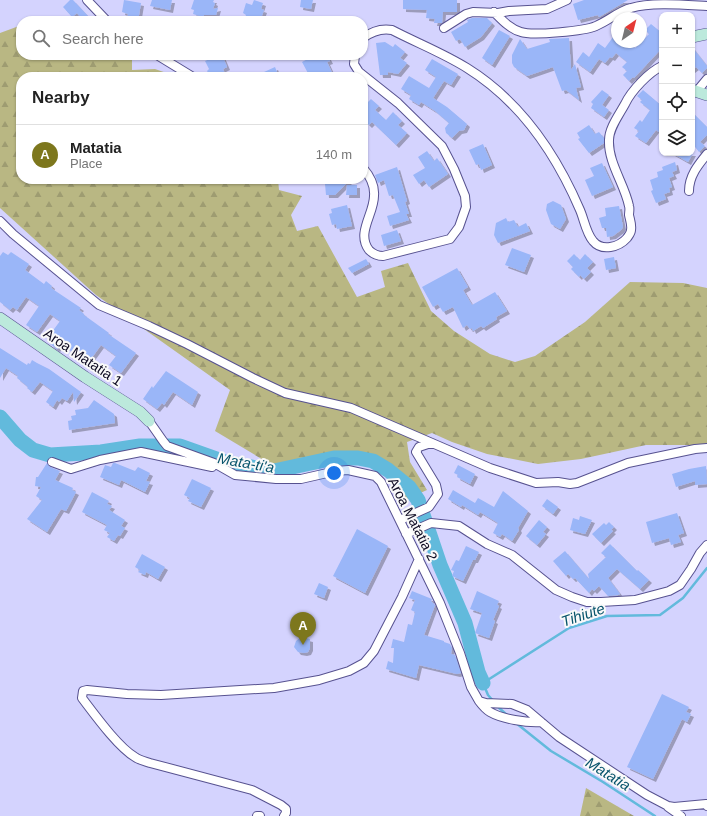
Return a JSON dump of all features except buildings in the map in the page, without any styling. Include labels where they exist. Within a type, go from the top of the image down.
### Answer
[{"type":"main road","points":[[695,36],[707,34]]},
{"type":"main road","name":"Aroa Matatia 1","points":[[0,318],[85,377],[140,412],[149,421]]},
{"type":"street","points":[[88,0],[102,16]]},
{"type":"street","points":[[444,28],[466,14],[473,12],[547,9],[567,0]]},
{"type":"street","points":[[494,12],[504,22],[520,32],[526,33],[566,31],[596,27],[631,7],[672,4],[707,6]]},
{"type":"street","points":[[368,34],[377,30],[392,30],[433,49],[467,68],[493,88],[529,123],[550,152],[575,198],[592,240],[599,245],[609,248],[620,245],[632,229],[629,207],[610,151],[609,140],[611,130],[628,98],[654,70],[659,68]]},
{"type":"street","points":[[165,60],[185,72]]},
{"type":"street","points":[[354,60],[354,64],[360,72]]},
{"type":"street","points":[[698,92],[707,79]]},
{"type":"street","points":[[368,80],[398,103],[445,149],[466,200],[466,207],[459,227],[450,239],[383,256],[374,254],[365,244],[364,237],[374,200],[374,185],[368,174]]},
{"type":"street","points":[[689,191],[691,177],[707,154]]},
{"type":"street","points":[[0,221],[99,305],[150,326],[285,393],[352,408],[490,468],[536,483],[577,483],[628,463],[695,449],[707,448]]},
{"type":"street","name":"Aroa Matatia 2","points":[[149,421],[163,441],[174,448],[214,462],[223,469],[235,474],[276,479],[301,479],[336,471],[348,470],[376,476],[381,482],[400,520],[454,635],[471,687],[479,701]]},
{"type":"street","points":[[400,520],[429,507],[438,494],[438,491],[416,452],[419,447],[430,443]]},
{"type":"street","points":[[52,462],[71,469],[100,460],[141,452],[223,469]]},
{"type":"street","points":[[406,534],[431,523],[459,526],[487,544],[512,556],[556,590],[588,602],[635,600],[669,591],[680,584],[700,553],[707,545]]},
{"type":"street","points":[[284,816],[286,809],[252,790],[138,760],[113,736],[85,702],[82,698],[83,691],[87,690],[127,694],[161,695],[274,688],[319,680],[353,669],[364,663],[374,650],[402,597],[419,559]]},
{"type":"street","points":[[479,701],[486,703],[506,703],[516,705],[526,710],[566,741],[647,795],[668,806],[681,816]]},
{"type":"street","points":[[479,701],[484,708],[491,713],[532,722],[541,722]]},
{"type":"street","points":[[668,806],[674,807],[706,804],[707,806]]},
{"type":"green space","points":[[16,27],[16,60],[132,60],[132,70],[155,69],[164,72],[16,72],[16,184],[278,184],[279,190],[302,196],[291,215],[297,231],[318,226],[357,297],[385,287],[381,271],[408,263],[431,311],[454,331],[490,354],[515,362],[535,356],[585,322],[630,282],[683,283],[707,288],[707,445],[646,445],[581,459],[538,464],[487,454],[452,442],[432,433],[407,442],[410,462],[427,490],[407,499],[379,469],[368,466],[342,463],[317,469],[285,473],[215,431],[230,390],[96,295],[0,208],[0,33]]},
{"type":"green space","points":[[586,788],[634,816],[580,816]]},
{"type":"waterway","name":"Mata-ti'a","points":[[0,417],[20,440],[33,450],[50,455],[101,452],[140,446],[180,446],[228,463],[274,471],[334,458],[358,458],[373,461],[388,470],[409,487],[418,500],[440,565],[465,623],[478,672],[483,683]]},
{"type":"waterway","name":"Tihiute","points":[[494,702],[488,695],[483,683],[569,628],[607,616],[660,615],[683,598],[707,568]]},
{"type":"waterway","name":"Matatia","points":[[497,706],[508,716]]},
{"type":"waterway","name":"Matatia","points":[[516,723],[551,751],[603,782],[655,816]]},
{"type":"place","name":"Matatia","points":[[303,645]]}]
